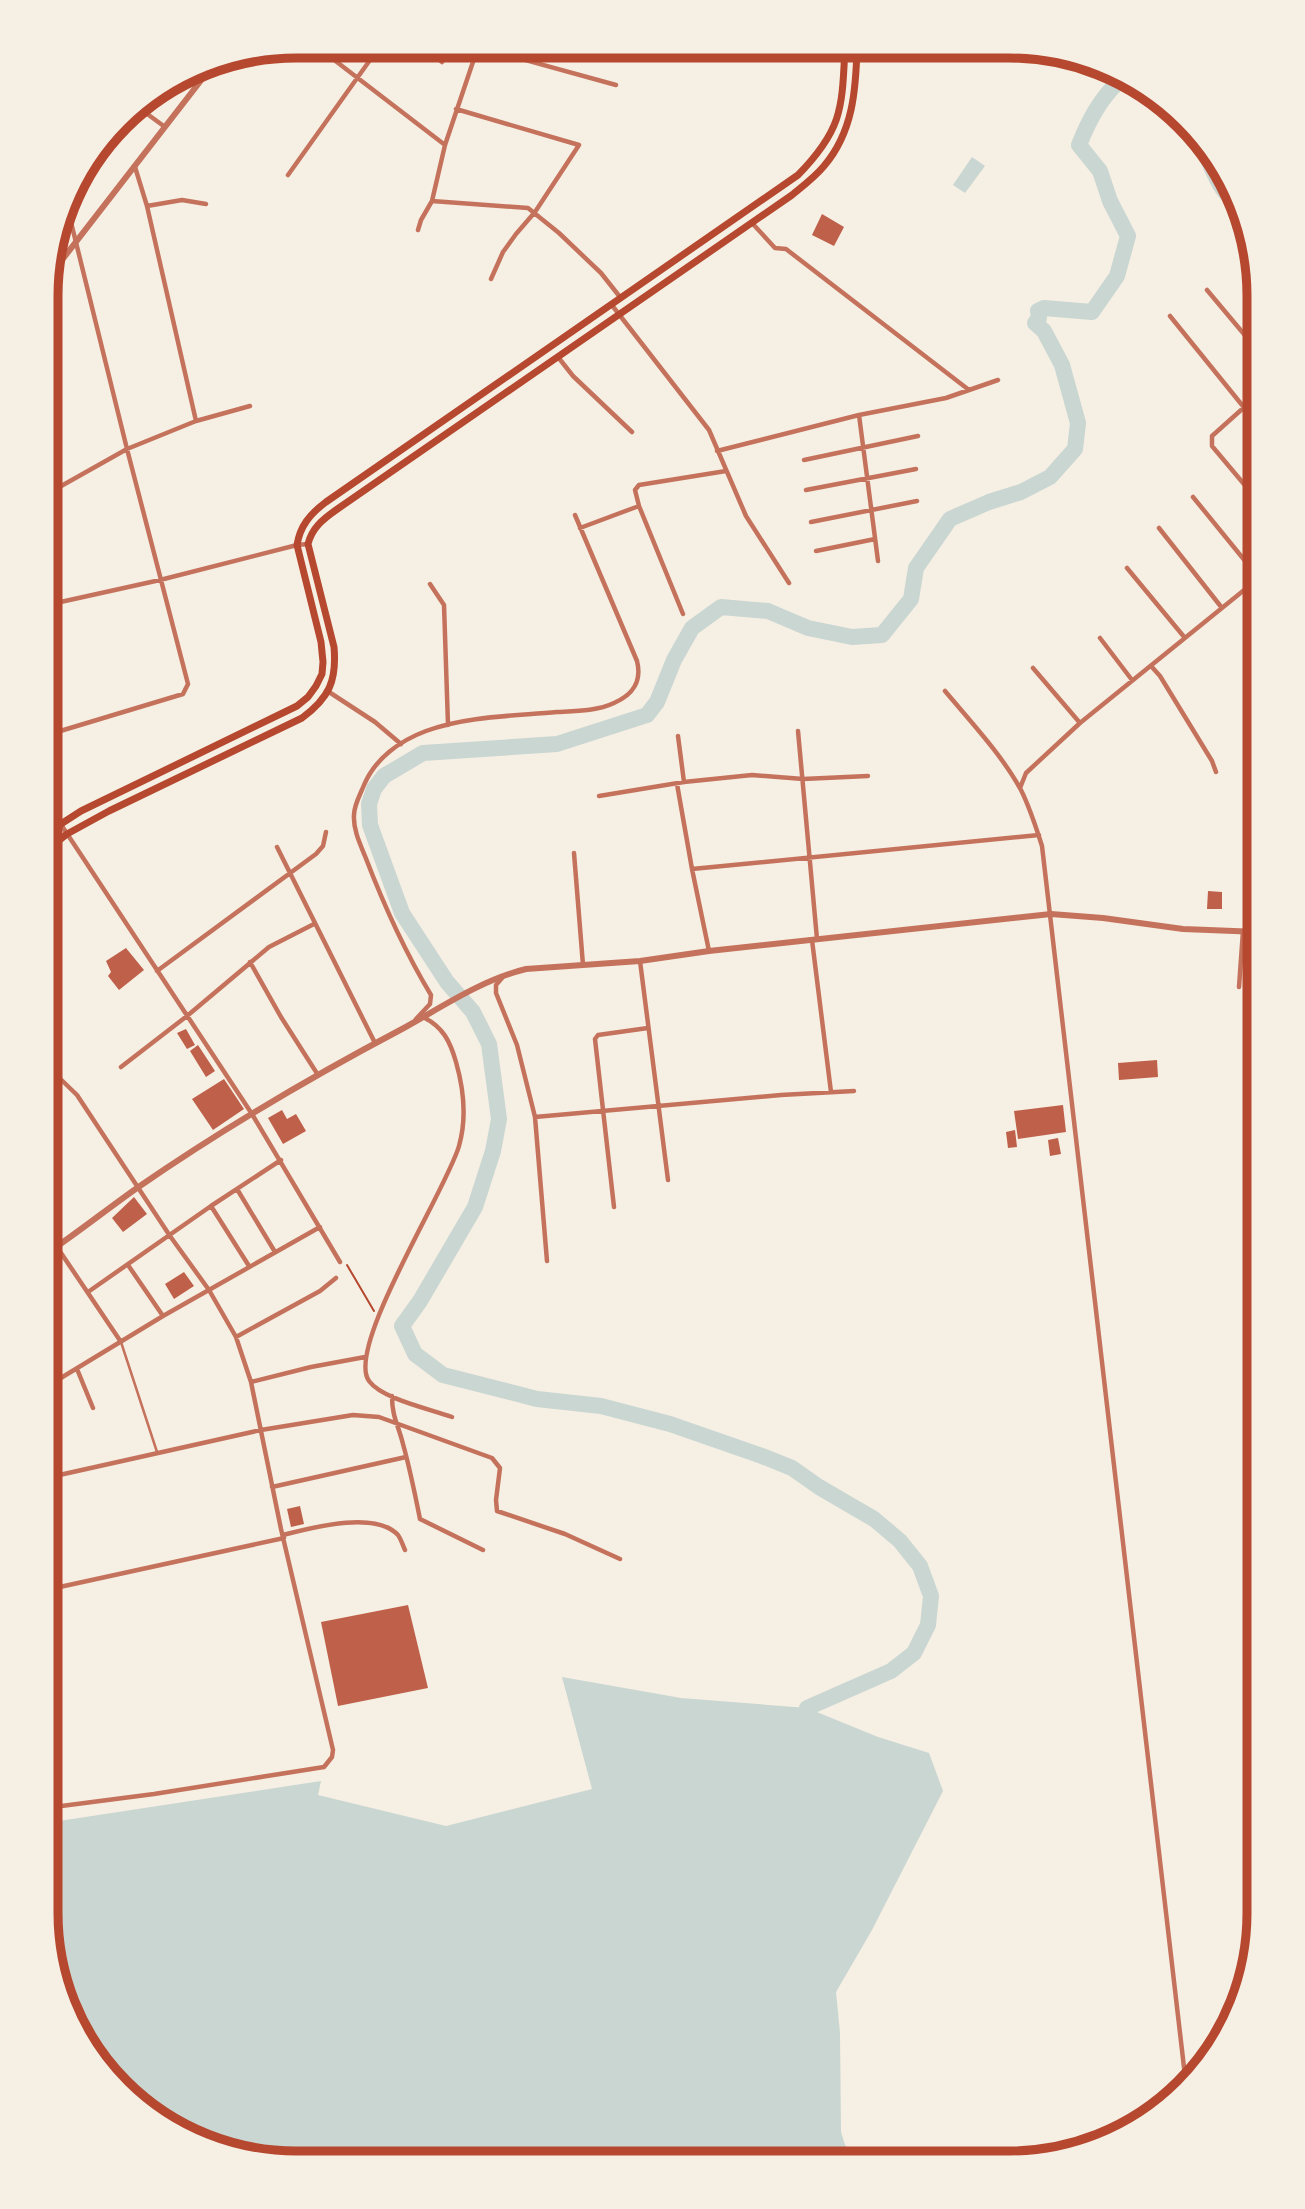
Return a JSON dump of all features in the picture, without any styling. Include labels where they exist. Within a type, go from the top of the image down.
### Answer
[{"type":"main road","points":[[60,823],[297,706],[308,697],[322,674],[321,642],[298,545],[299,533],[304,524],[319,507],[798,174],[823,147],[836,123],[843,91],[844,58]]},
{"type":"main road","points":[[58,841],[109,811],[302,718],[314,709],[329,692],[334,674],[334,647],[307,544],[310,535],[326,517],[792,195],[823,167],[846,130],[856,58]]},
{"type":"main road","points":[[836,123],[846,130]]},
{"type":"main road","points":[[785,185],[792,195]]},
{"type":"main road","points":[[734,220],[741,230]]},
{"type":"main road","points":[[676,259],[683,269]]},
{"type":"main road","points":[[499,382],[506,391]]},
{"type":"main road","points":[[440,423],[447,433]]},
{"type":"main road","points":[[374,469],[381,479]]},
{"type":"main road","points":[[319,507],[326,517]]},
{"type":"main road","points":[[219,745],[224,756]]},
{"type":"street","points":[[332,58],[445,145]]},
{"type":"street","points":[[288,175],[371,58]]},
{"type":"street","points":[[438,58],[442,61]]},
{"type":"street","points":[[418,230],[432,201],[445,145],[474,58]]},
{"type":"street","points":[[518,58],[616,85]]},
{"type":"street","points":[[60,263],[204,76]]},
{"type":"street","points":[[456,109],[579,145],[535,212],[503,252],[491,279]]},
{"type":"street","points":[[145,112],[165,127]]},
{"type":"street","points":[[135,167],[147,206],[196,421]]},
{"type":"street","points":[[147,206],[182,200],[206,204]]},
{"type":"street","points":[[432,201],[523,206],[535,212],[601,273],[620,297]]},
{"type":"street","points":[[58,732],[183,694],[188,684],[70,218]]},
{"type":"street","points":[[751,222],[775,248],[786,249],[969,390]]},
{"type":"street","points":[[1207,290],[1247,338]]},
{"type":"street","points":[[611,303],[709,430],[746,516],[789,583]]},
{"type":"street","points":[[1170,316],[1247,411]]},
{"type":"street","points":[[557,356],[573,376],[632,432]]},
{"type":"street","points":[[717,450],[859,415],[946,398],[998,380]]},
{"type":"street","points":[[1247,404],[1212,436],[1210,442],[1247,487]]},
{"type":"street","points":[[58,488],[127,449],[196,421],[250,406]]},
{"type":"street","points":[[859,415],[878,561]]},
{"type":"street","points":[[804,460],[918,436]]},
{"type":"street","points":[[806,490],[916,469]]},
{"type":"street","points":[[683,614],[635,490],[639,485],[726,471]]},
{"type":"street","points":[[1193,497],[1247,563]]},
{"type":"street","points":[[811,522],[917,501]]},
{"type":"street","points":[[580,528],[639,506]]},
{"type":"street","points":[[413,1022],[430,1004],[431,995],[377,889],[358,838],[355,805],[372,770],[387,753],[425,731],[477,720],[593,709],[617,702],[637,684],[640,674],[637,662],[575,516]]},
{"type":"street","points":[[1159,528],[1222,608]]},
{"type":"street","points":[[816,551],[875,539]]},
{"type":"street","points":[[58,603],[307,544]]},
{"type":"street","points":[[1127,568],[1185,638]]},
{"type":"street","points":[[430,584],[444,605],[448,725]]},
{"type":"street","points":[[1020,789],[1026,773],[1080,723],[1247,588]]},
{"type":"street","points":[[1100,638],[1132,680]]},
{"type":"street","points":[[1150,666],[1160,676],[1216,772]]},
{"type":"street","points":[[1033,668],[1080,723]]},
{"type":"street","points":[[945,691],[979,730],[1020,789],[1034,817],[1042,846],[1185,2073]]},
{"type":"street","points":[[329,692],[375,722],[401,744]]},
{"type":"street","points":[[798,731],[831,1092]]},
{"type":"street","points":[[678,736],[684,782]]},
{"type":"street","points":[[599,796],[684,782],[752,775],[803,779],[868,776]]},
{"type":"street","points":[[677,783],[709,951]]},
{"type":"street","points":[[58,817],[253,1114],[340,1262]]},
{"type":"street","points":[[157,971],[289,875],[323,846],[326,832]]},
{"type":"street","points":[[692,869],[1039,835]]},
{"type":"street","points":[[277,847],[375,1043]]},
{"type":"street","points":[[574,853],[583,966]]},
{"type":"street","points":[[58,1246],[138,1188],[253,1114],[435,1009],[505,975],[526,970],[640,961],[1051,914],[1184,929],[1247,931]]},
{"type":"street","points":[[121,1068],[269,947],[314,924]]},
{"type":"street","points":[[1239,987],[1243,931]]},
{"type":"street","points":[[640,961],[668,1180]]},
{"type":"street","points":[[250,962],[318,1076]]},
{"type":"street","points":[[505,975],[496,985],[496,993],[517,1045],[534,1116],[547,1261]]},
{"type":"street","points":[[423,1017],[445,1033],[454,1054],[464,1095],[463,1130],[452,1164],[378,1318],[365,1357],[364,1370],[369,1381],[378,1390],[452,1417]]},
{"type":"street","points":[[614,1207],[595,1038],[598,1035],[648,1028]]},
{"type":"street","points":[[58,1077],[77,1095],[209,1290],[236,1336],[251,1382],[272,1487],[328,1727],[332,1757],[324,1767],[58,1806]]},
{"type":"street","points":[[534,1116],[854,1091]]},
{"type":"street","points":[[89,1292],[281,1160]]},
{"type":"street","points":[[237,1189],[275,1252]]},
{"type":"street","points":[[211,1206],[248,1266]]},
{"type":"street","points":[[58,1380],[248,1266],[321,1226]]},
{"type":"street","points":[[58,1248],[121,1342]]},
{"type":"street","points":[[128,1265],[163,1316]]},
{"type":"street","points":[[236,1336],[320,1291],[336,1278]]},
{"type":"street","points":[[251,1382],[365,1357]]},
{"type":"street","points":[[77,1368],[93,1408]]},
{"type":"street","points":[[392,1396],[392,1416],[398,1424],[420,1519],[483,1550]]},
{"type":"street","points":[[58,1475],[261,1430],[353,1415],[379,1417],[492,1458],[498,1463],[500,1474],[497,1511],[565,1534],[620,1559]]},
{"type":"street","points":[[272,1487],[406,1457]]},
{"type":"street","points":[[58,1587],[339,1524],[375,1523],[385,1526],[398,1536],[405,1550]]},
{"type":"lane","points":[[121,1342],[157,1453]]},
{"type":"path","points":[[340,1262],[349,1266],[378,1318]]},
{"type":"shaded area","points":[[972,157],[985,166],[965,193],[953,185]]},
{"type":"shaded area","points":[[562,1677],[681,1698],[807,1708],[878,1737],[929,1753],[943,1791],[872,1930],[836,1992],[840,2033],[841,2132],[845,2145],[851,2151],[265,2149],[234,2143],[205,2133],[151,2102],[127,2082],[107,2058],[76,2004],[62,1960],[60,1944],[58,1821],[321,1781],[318,1795],[446,1826],[592,1789]]},
{"type":"building","points":[[822,214],[844,227],[834,246],[812,235]]},
{"type":"building","points":[[1208,891],[1222,892],[1222,909],[1207,909]]},
{"type":"building","points":[[126,948],[144,970],[119,990],[108,976],[111,972],[106,961]]},
{"type":"building","points":[[186,1029],[195,1045],[187,1049],[177,1033]]},
{"type":"building","points":[[198,1045],[215,1071],[206,1077],[190,1051]]},
{"type":"building","points":[[1157,1060],[1158,1077],[1119,1080],[1118,1063]]},
{"type":"building","points":[[224,1079],[244,1109],[213,1130],[192,1099]]},
{"type":"building","points":[[1063,1105],[1066,1132],[1018,1139],[1014,1111]]},
{"type":"building","points":[[282,1110],[287,1119],[296,1114],[306,1131],[283,1144],[268,1118]]},
{"type":"building","points":[[1015,1130],[1017,1147],[1008,1148],[1006,1132]]},
{"type":"building","points":[[1058,1138],[1061,1154],[1050,1156],[1048,1140]]},
{"type":"building","points":[[134,1197],[147,1214],[123,1232],[112,1218]]},
{"type":"building","points":[[184,1272],[194,1286],[174,1299],[165,1284]]},
{"type":"building","points":[[300,1506],[304,1524],[291,1527],[287,1509]]},
{"type":"building","points":[[408,1605],[428,1688],[338,1706],[321,1622]]},
{"type":"waterway","points":[[807,1708],[891,1671],[914,1653],[928,1625],[931,1596],[920,1566],[900,1541],[874,1519],[792,1468],[762,1456],[670,1424],[601,1406],[537,1399],[443,1375],[415,1354],[402,1326],[420,1301],[475,1207],[493,1151],[499,1119],[489,1044],[473,1012],[447,982],[402,913],[370,825],[369,804],[374,789],[384,776],[423,753],[557,744],[647,715],[657,702],[674,660],[692,628],[721,607],[768,611],[808,628],[852,637],[882,635],[911,599],[916,568],[950,519],[1021,492],[1050,477],[1075,449],[1078,423],[1062,365],[1044,331],[1035,323],[1039,318],[1038,311],[1044,308],[1092,312],[1117,276],[1128,236],[1110,201],[1100,171],[1079,145],[1096,110],[1116,84]]}]
